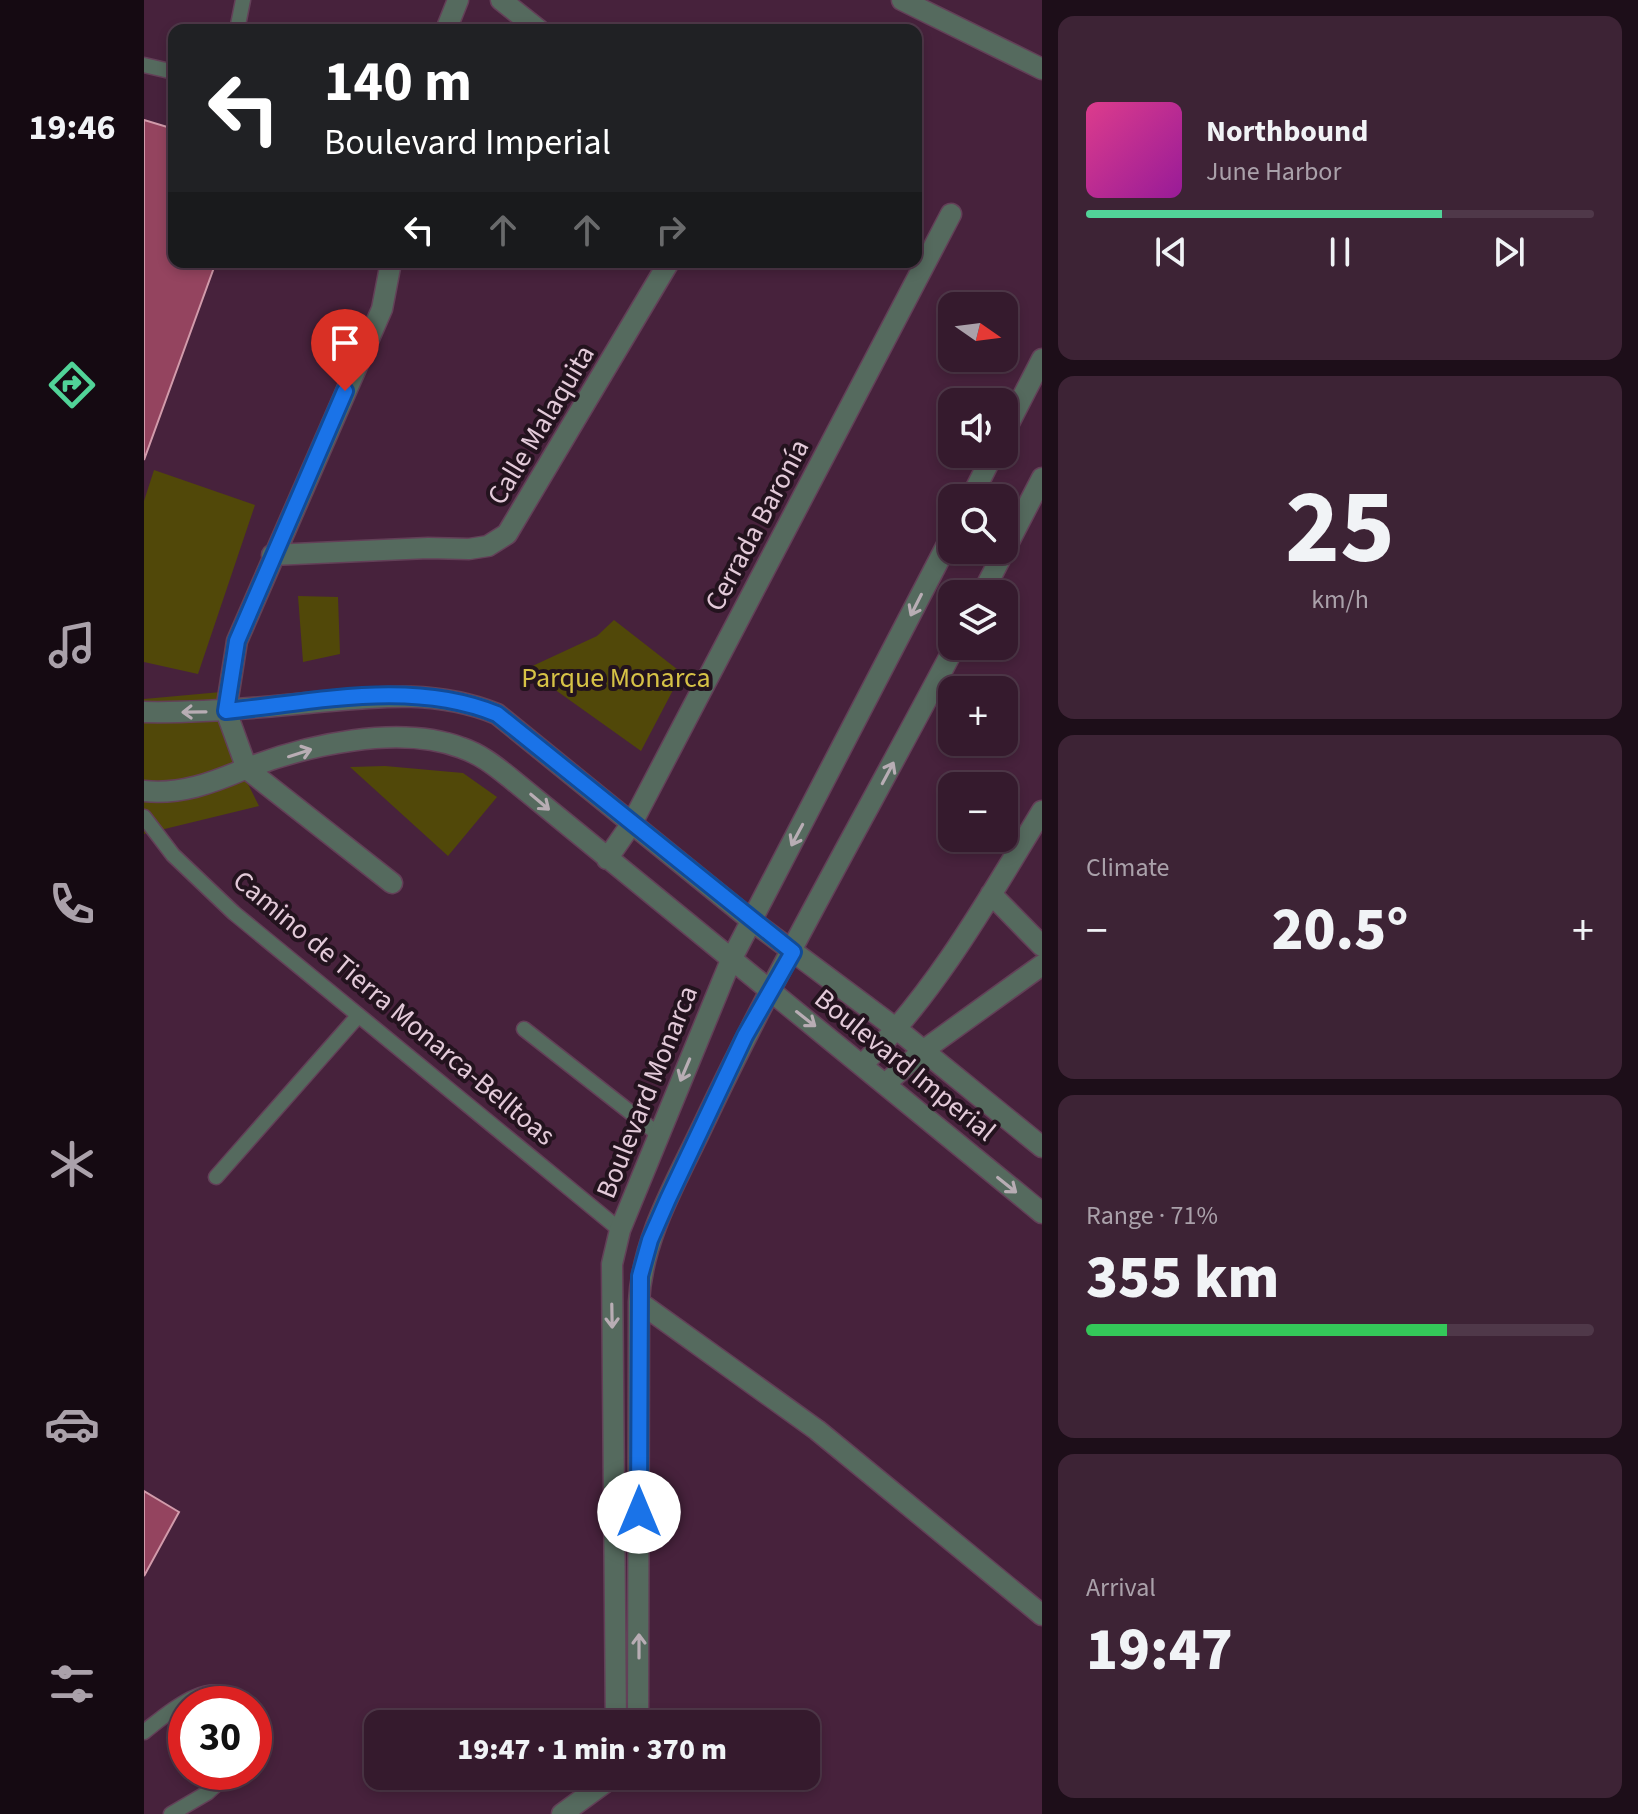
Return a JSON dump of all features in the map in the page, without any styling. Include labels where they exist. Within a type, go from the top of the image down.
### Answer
[{"type":"street","points":[[448,24],[458,0]]},
{"type":"street","points":[[501,0],[531,24]]},
{"type":"street","points":[[902,0],[1042,69]]},
{"type":"street","name":"Cerrada Baronía","points":[[607,859],[632,823],[951,214]]},
{"type":"street","points":[[390,268],[382,309],[237,641],[226,711],[247,769],[392,883]]},
{"type":"street","name":"Calle Malaquita","points":[[272,555],[469,549],[488,546],[507,534],[665,268]]},
{"type":"street","points":[[1018,406],[1042,359]]},
{"type":"street","points":[[989,580],[1042,478]]},
{"type":"street","name":"Boulevard Monarca","points":[[616,1710],[612,1264],[620,1230],[731,960],[938,562]]},
{"type":"street","points":[[638,1710],[639,1302],[640,1276],[650,1240],[745,1036],[793,952],[948,660]]},
{"type":"street","name":"Boulevard Imperial","points":[[144,712],[226,711],[410,694],[472,704],[497,714],[752,921],[924,1050],[1042,1147]]},
{"type":"street","name":"Boulevard Imperial","points":[[144,791],[166,792],[198,787],[247,769],[351,740],[442,742],[487,761],[863,1064],[1042,1213]]},
{"type":"street","points":[[863,1064],[898,1030],[991,894],[1042,811]]},
{"type":"street","points":[[991,894],[1042,946]]},
{"type":"street","points":[[885,1084],[924,1050],[1042,965]]},
{"type":"street","points":[[639,1302],[817,1430],[1042,1615]]},
{"type":"street","points":[[569,1810],[584,1790]]},
{"type":"street","points":[[569,1810],[595,1790]]},
{"type":"lane","points":[[238,24],[243,0]]},
{"type":"lane","points":[[144,65],[168,71]]},
{"type":"lane","name":"Camino de Tierra Monarca-Belltoas","points":[[144,817],[173,855],[209,890],[620,1230]]},
{"type":"lane","points":[[216,1177],[358,1016]]},
{"type":"lane","points":[[524,1029],[658,1134]]},
{"type":"lane","points":[[144,1732],[168,1714]]},
{"type":"lane","points":[[171,1814],[210,1790]]},
{"type":"green space","points":[[154,470],[255,505],[198,674],[144,662],[144,501]]},
{"type":"green space","points":[[298,596],[338,597],[340,654],[303,662]]},
{"type":"green space","name":"Parque Monarca","points":[[614,620],[682,673],[641,751],[526,669],[597,636]]},
{"type":"green space","points":[[232,691],[243,774],[259,806],[144,834],[144,699]]},
{"type":"green space","points":[[385,766],[463,773],[497,797],[448,856],[350,767]]},
{"type":"building","points":[[144,120],[168,127],[168,268],[214,268],[144,460]]},
{"type":"building","points":[[144,1491],[179,1512],[144,1576]]},
{"type":"route","points":[[345,391],[237,641],[226,711],[410,694],[472,704],[497,714],[793,952],[745,1036],[668,1199],[650,1240],[640,1276],[639,1512]]}]
